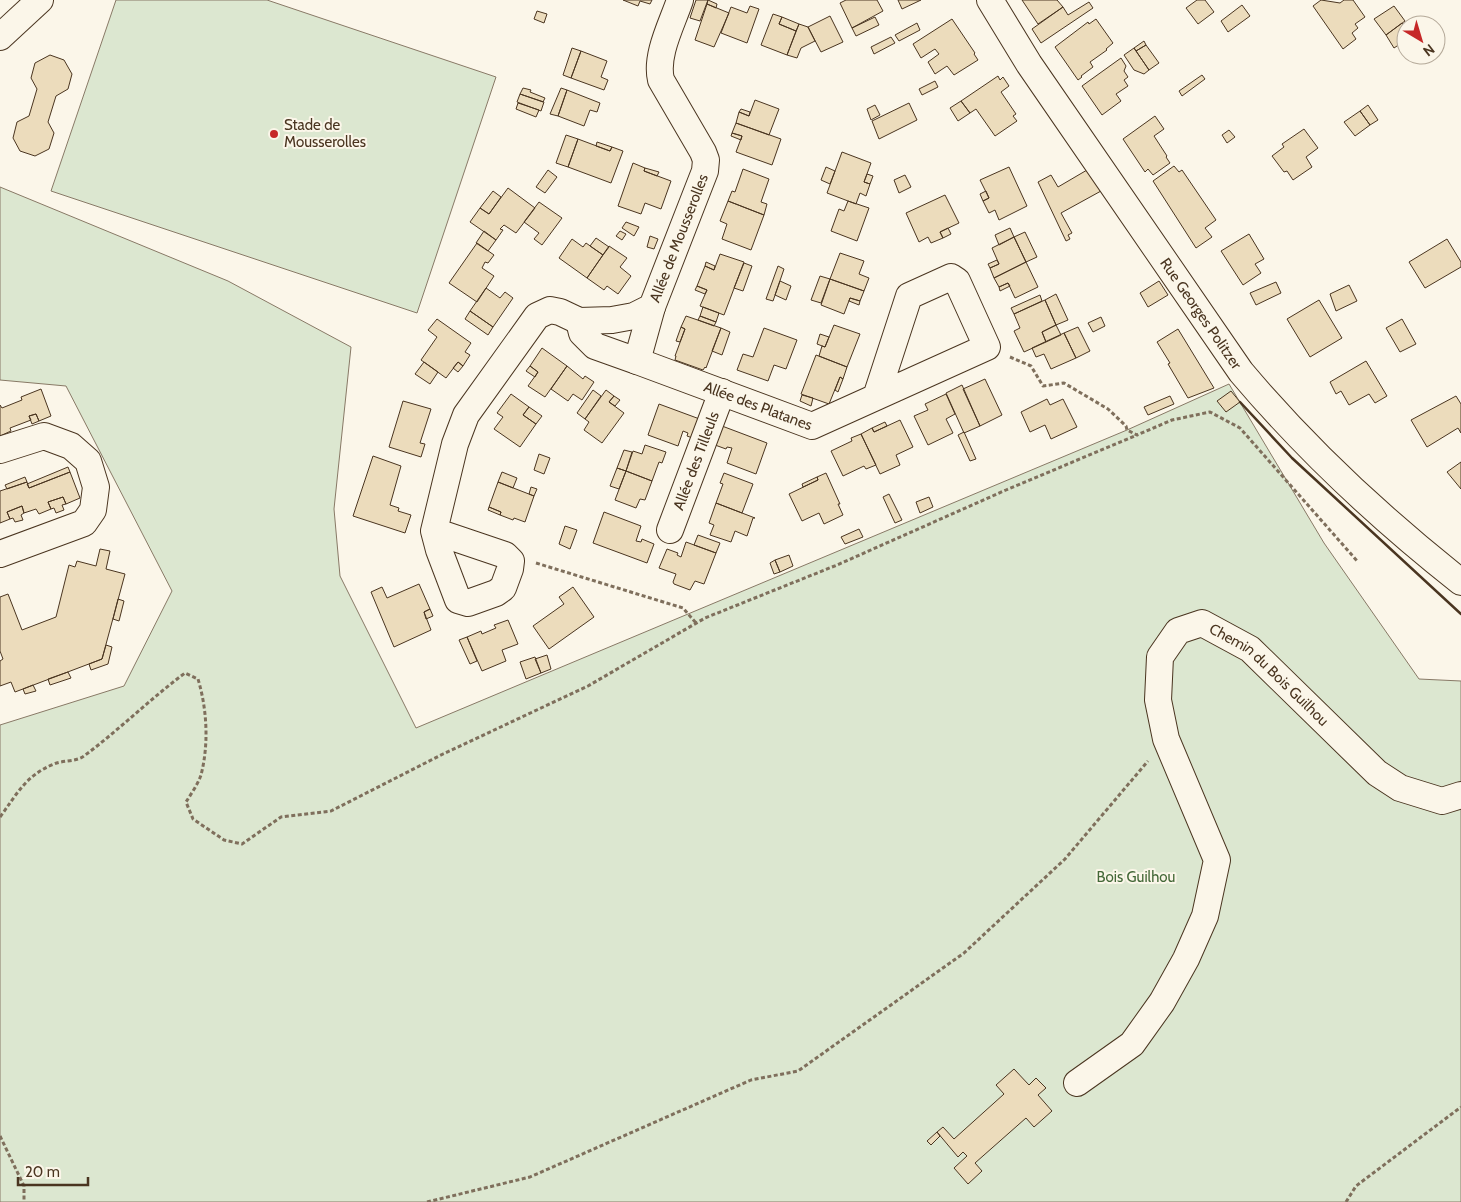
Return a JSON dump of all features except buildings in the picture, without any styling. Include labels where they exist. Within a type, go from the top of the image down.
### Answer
[{"type":"street","points":[[0,37],[40,0]]},
{"type":"street","name":"Allée de Mousserolles","points":[[511,561],[503,588],[496,593],[468,604],[458,600],[439,550],[434,531],[455,444],[466,415],[537,316],[550,310],[560,312],[579,321],[612,320],[634,316],[652,307],[704,171],[706,160],[661,80],[659,72],[659,60],[680,0]]},
{"type":"street","name":"Rue Georges Politzer","points":[[990,0],[1029,64],[1241,372],[1320,459],[1392,525],[1461,582]]},
{"type":"street","points":[[876,396],[909,296],[943,280],[952,277],[957,281],[987,347]]},
{"type":"street","points":[[637,362],[652,307]]},
{"type":"street","name":"Allée des Platanes","points":[[579,321],[582,333],[596,346],[812,426],[987,347]]},
{"type":"street","name":"Allée des Tilleuls","points":[[670,530],[722,392]]},
{"type":"street","points":[[0,450],[44,436],[71,446],[88,461],[96,487],[93,510],[84,523],[0,554]]},
{"type":"street","points":[[434,531],[505,555],[511,561]]},
{"type":"street","name":"Chemin du Bois Guilhou","points":[[1077,1083],[1132,1044],[1162,1002],[1186,959],[1205,916],[1217,860],[1166,739],[1158,700],[1160,657],[1178,631],[1202,623],[1250,649],[1377,773],[1400,788],[1442,801],[1461,794]]},
{"type":"path","points":[[987,347],[1031,366],[1043,386],[1064,383],[1108,409],[1126,426],[1127,430],[1137,435]]},
{"type":"path","points":[[0,817],[26,780],[55,764],[81,758],[113,734],[153,697],[186,673],[198,679],[204,698],[206,719],[201,776],[186,802],[192,819],[224,840],[242,844],[281,818],[331,811],[443,754],[588,686],[696,623],[837,565],[1006,490],[1172,420],[1210,412],[1240,428],[1358,562]]},
{"type":"path","points":[[511,561],[527,560],[683,608],[696,623]]},
{"type":"path","points":[[427,1202],[530,1177],[751,1080],[798,1071],[964,953],[1066,859],[1166,739]]},
{"type":"path","points":[[1346,1202],[1356,1186],[1461,1107]]},
{"type":"path","points":[[0,1136],[24,1186],[24,1202]]},
{"type":"green space","name":"Stade de Mousserolles","points":[[116,0],[267,0],[496,77],[417,313],[51,191]]},
{"type":"green space","name":"Bois Guilhou","points":[[0,187],[228,281],[351,347],[334,509],[340,576],[416,728],[1127,430],[1229,384],[1324,543],[1419,679],[1461,681],[1461,1202],[0,1202],[0,725],[124,686],[172,591],[66,386],[0,380]]},
{"type":"wall","points":[[1240,402],[1292,458],[1461,614]]},
{"type":"place","name":"Stade de Mousserolles","points":[[274,134]]}]
